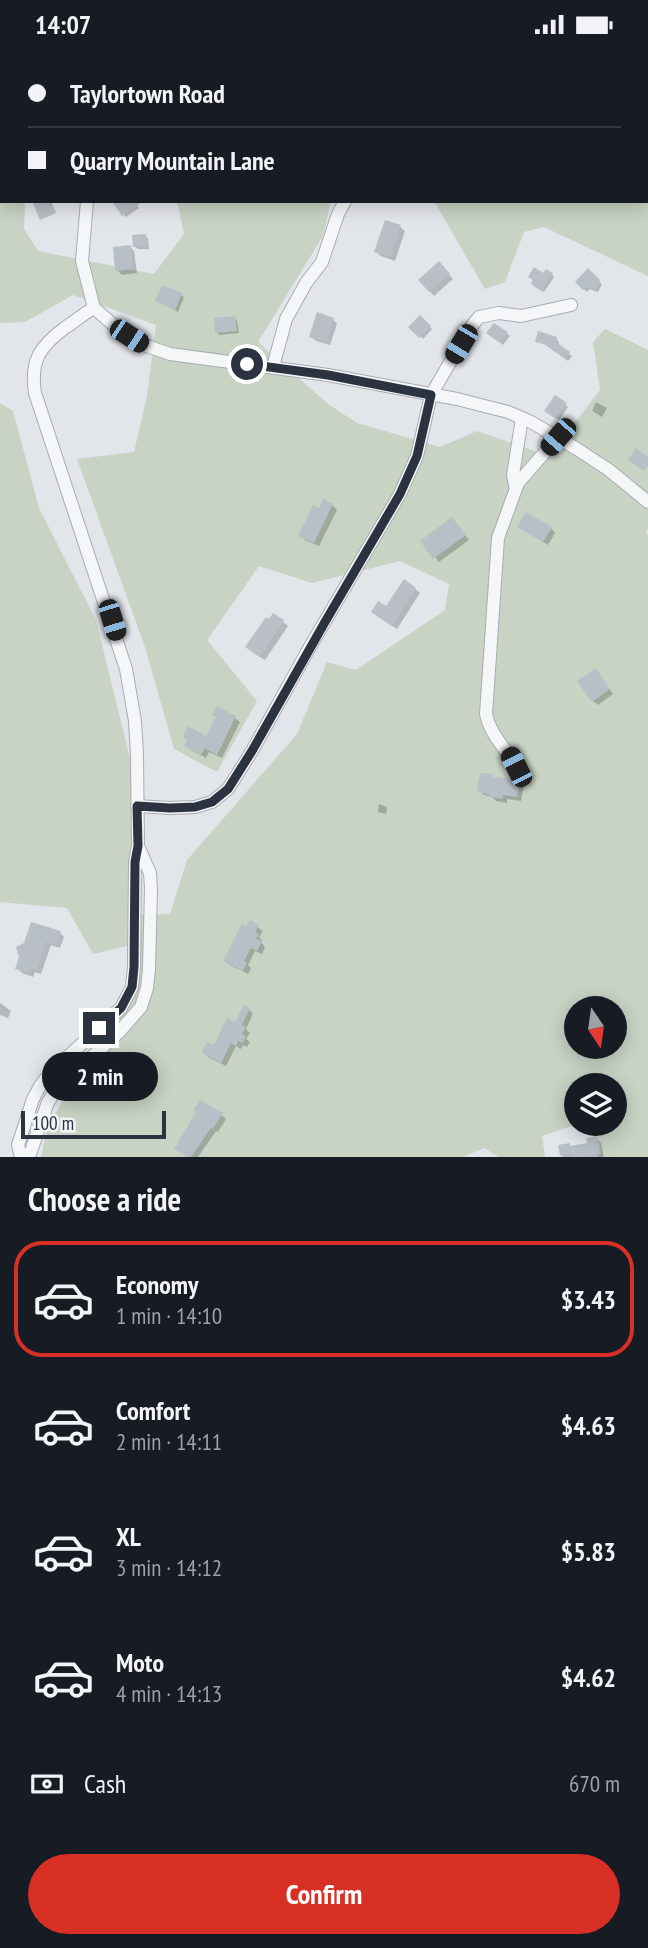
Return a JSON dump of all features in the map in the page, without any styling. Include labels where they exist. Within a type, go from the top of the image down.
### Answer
[{"type":"street","points":[[87,203],[82,261],[94,308],[141,344],[170,354],[197,359],[328,375],[483,405],[523,418],[558,437],[609,470],[648,502]]},
{"type":"street","points":[[273,367],[286,319],[306,283],[322,262],[344,203]]},
{"type":"street","points":[[137,806],[195,807],[212,802],[228,789],[400,494],[417,456],[431,395],[479,317],[499,313],[521,316],[571,305]]},
{"type":"street","points":[[21,1157],[18,1145],[40,1086],[121,1008],[132,987],[135,862],[138,846],[135,721],[127,669],[35,393],[33,380],[36,360],[46,343],[94,308]]},
{"type":"street","points":[[516,489],[513,475],[523,418]]},
{"type":"street","points":[[516,767],[509,753],[491,732],[486,713],[498,538],[519,483],[558,437]]},
{"type":"street","points":[[29,1157],[48,1102],[58,1088],[120,1031],[141,1007],[147,988],[151,889],[150,873],[138,846]]},
{"type":"street","points":[[133,975],[148,976]]},
{"type":"street","points":[[60,1065],[70,1076]]},
{"type":"green space","points":[[0,203],[25,203],[24,229],[38,251],[154,274],[184,234],[177,203],[331,203],[323,236],[258,342],[328,404],[357,423],[440,447],[477,431],[549,456],[600,390],[593,342],[605,329],[648,350],[648,1157],[598,1157],[600,1146],[595,1136],[627,1136],[627,1073],[564,1073],[564,1129],[542,1136],[545,1157],[499,1157],[484,1148],[463,1157],[41,1157],[47,1128],[110,1019],[136,991],[139,915],[170,914],[187,860],[297,734],[327,662],[356,670],[445,610],[449,584],[400,561],[312,583],[259,566],[207,640],[257,701],[217,772],[174,749],[145,647],[77,459],[134,452],[147,396],[156,325],[73,295],[25,322],[0,323]]},
{"type":"green space","points":[[435,203],[648,203],[648,276],[544,227],[524,232],[505,282],[485,289]]},
{"type":"green space","points":[[0,403],[13,411],[39,508],[96,620],[135,779],[130,945],[93,954],[67,908],[0,902]]},
{"type":"building","points":[[33,203],[52,203],[56,213],[40,220]]},
{"type":"building","points":[[113,203],[140,203],[122,216]]},
{"type":"building","points":[[385,220],[401,225],[390,257],[374,252]]},
{"type":"building","points":[[146,234],[147,246],[133,247],[132,235]]},
{"type":"building","points":[[131,245],[133,269],[115,271],[113,247]]},
{"type":"building","points":[[439,261],[450,274],[429,292],[418,280]]},
{"type":"building","points":[[534,267],[543,273],[546,269],[553,273],[541,291],[531,284],[533,280],[528,277]]},
{"type":"building","points":[[588,268],[600,280],[595,291],[586,287],[583,290],[575,282]]},
{"type":"building","points":[[162,285],[182,293],[175,310],[155,301]]},
{"type":"building","points":[[317,312],[334,318],[326,342],[309,337]]},
{"type":"building","points":[[420,315],[431,326],[419,338],[408,327]]},
{"type":"building","points":[[235,316],[237,331],[215,333],[214,318]]},
{"type":"building","points":[[494,323],[508,332],[500,343],[486,333]]},
{"type":"building","points":[[538,331],[557,337],[556,342],[570,352],[565,359],[544,344],[535,342]]},
{"type":"building","points":[[555,395],[567,403],[556,419],[544,411]]},
{"type":"building","points":[[636,448],[648,457],[648,466],[644,471],[628,460]]},
{"type":"building","points":[[323,499],[333,504],[314,543],[298,536],[313,505],[319,508]]},
{"type":"building","points":[[526,512],[552,527],[543,542],[517,527]]},
{"type":"building","points":[[452,517],[466,535],[433,559],[420,541]]},
{"type":"building","points":[[404,579],[416,588],[392,626],[371,612],[378,601],[386,606]]},
{"type":"building","points":[[273,613],[284,620],[260,657],[245,647],[266,617],[269,619]]},
{"type":"building","points":[[596,668],[610,689],[592,702],[577,681]]},
{"type":"building","points":[[217,706],[236,716],[217,755],[205,748],[201,755],[184,746],[187,740],[183,737],[188,726],[206,736],[216,717],[212,715]]},
{"type":"building","points":[[480,773],[520,779],[517,797],[489,797],[477,791]]},
{"type":"building","points":[[250,920],[259,925],[255,932],[259,934],[256,939],[262,941],[257,951],[251,948],[244,961],[247,962],[243,971],[223,961],[242,924],[246,926]]},
{"type":"building","points":[[31,922],[61,931],[56,945],[46,942],[37,970],[30,968],[29,973],[15,969],[19,957],[16,947],[24,943]]},
{"type":"building","points":[[244,1005],[250,1008],[242,1025],[246,1027],[242,1034],[246,1036],[243,1043],[238,1041],[236,1046],[231,1043],[221,1063],[202,1053],[207,1042],[214,1045],[227,1018],[235,1022]]},
{"type":"building","points":[[200,1100],[223,1113],[191,1157],[187,1157],[174,1149]]},
{"type":"building","points":[[597,1136],[600,1154],[587,1157],[570,1157],[570,1154],[560,1156],[558,1145],[587,1143],[586,1138]]},
{"type":"route","points":[[99,1028],[121,1008],[132,987],[135,862],[138,846],[137,806],[195,807],[212,802],[228,789],[400,494],[417,456],[431,395],[328,375],[247,364]]}]
